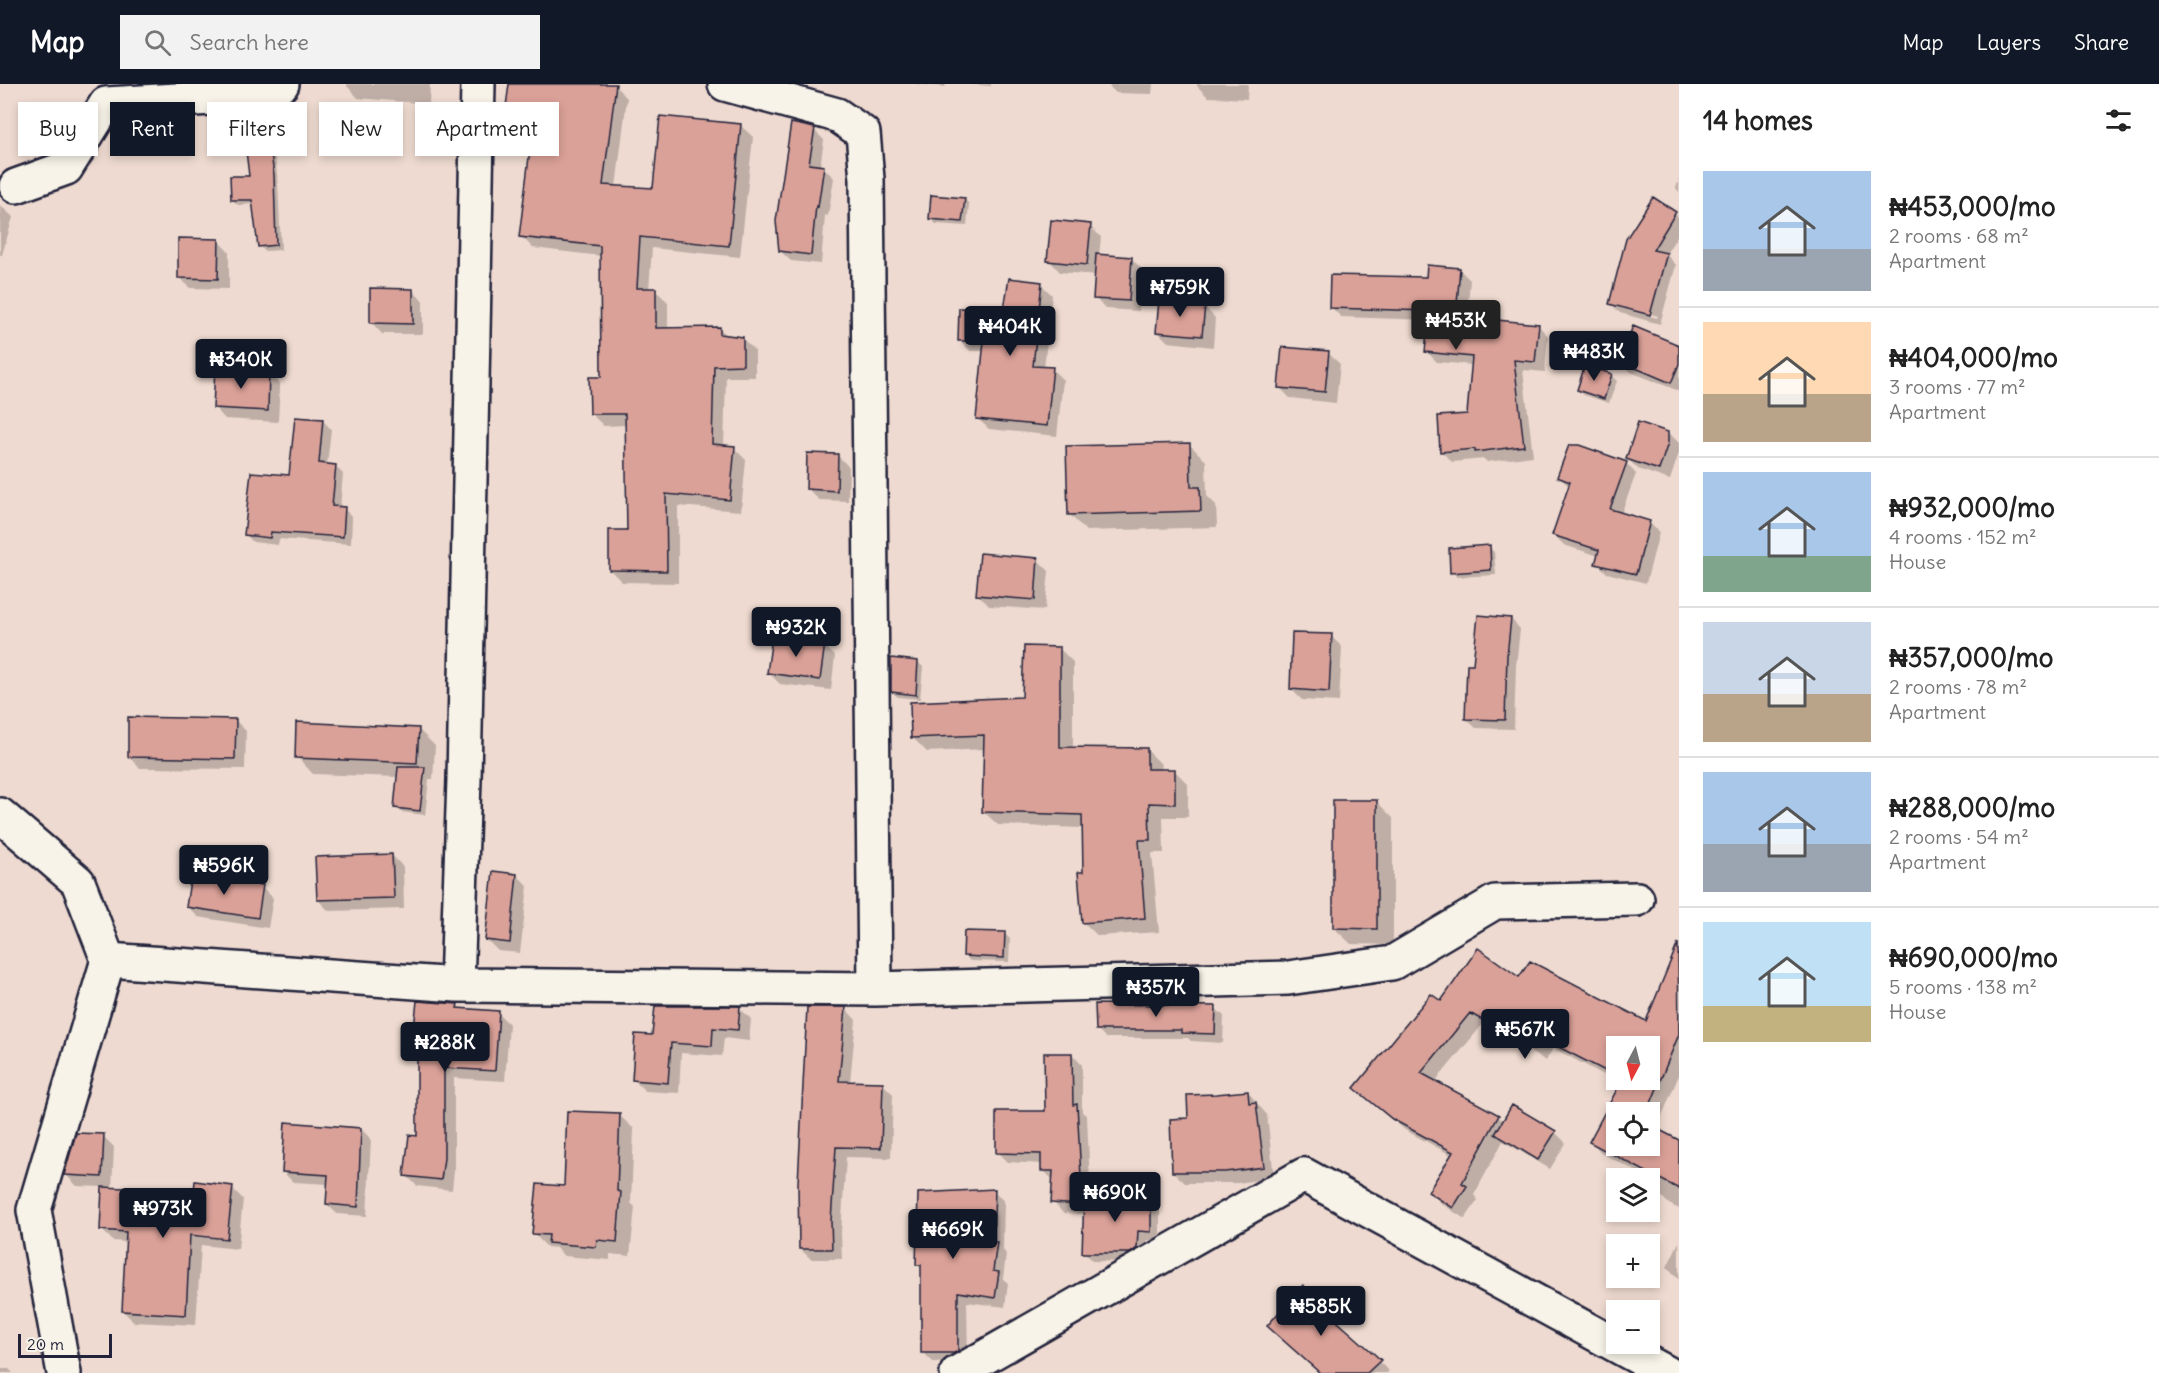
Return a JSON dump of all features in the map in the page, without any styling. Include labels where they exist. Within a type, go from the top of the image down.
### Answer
[{"type":"street","points":[[16,186],[66,168],[106,104],[248,96],[282,84]]},
{"type":"street","points":[[457,985],[464,767],[478,84]]},
{"type":"street","points":[[725,84],[837,115],[862,133],[867,179],[875,989]]},
{"type":"street","points":[[0,815],[78,882],[108,960],[34,1210],[63,1373]]},
{"type":"street","points":[[108,960],[457,985],[875,989],[1287,978],[1392,963],[1495,902],[1637,899]]},
{"type":"street","points":[[957,1373],[1304,1175],[1667,1373]]},
{"type":"building","points":[[509,84],[616,84],[603,185],[653,188],[660,116],[741,124],[729,246],[640,237],[637,288],[656,288],[656,328],[720,327],[720,334],[743,337],[743,365],[714,366],[712,444],[735,446],[730,500],[666,494],[667,571],[609,570],[609,530],[627,530],[625,414],[590,414],[589,377],[601,377],[600,246],[519,237],[529,156],[559,156],[559,102],[507,102]]},
{"type":"building","points":[[791,123],[815,128],[809,164],[824,166],[818,207],[816,206],[811,255],[779,251],[776,221]]},
{"type":"building","points":[[247,156],[271,156],[276,245],[258,247],[252,200],[231,200],[230,176],[249,176]]},
{"type":"building","points":[[931,195],[965,198],[962,222],[929,219]]},
{"type":"building","points":[[1653,197],[1676,212],[1653,250],[1667,253],[1650,315],[1609,304],[1626,239]]},
{"type":"building","points":[[1051,220],[1091,224],[1087,265],[1047,261]]},
{"type":"building","points":[[178,238],[219,239],[218,279],[178,278]]},
{"type":"building","points":[[1096,254],[1132,257],[1129,301],[1093,299]]},
{"type":"building","points":[[1427,265],[1460,268],[1456,316],[1539,324],[1535,362],[1514,360],[1524,446],[1475,452],[1475,449],[1440,452],[1438,416],[1467,414],[1472,357],[1425,352],[1429,311],[1329,308],[1330,275],[1426,277]]},
{"type":"building","points":[[1009,278],[1042,282],[1033,366],[1053,367],[1047,426],[976,419],[984,341],[958,341],[959,308],[1004,309]]},
{"type":"building","points":[[370,288],[413,289],[413,324],[370,323]]},
{"type":"building","points":[[1159,300],[1205,305],[1202,336],[1156,332]]},
{"type":"building","points":[[1633,326],[1679,345],[1679,364],[1671,383],[1619,361]]},
{"type":"building","points":[[1282,347],[1329,351],[1325,392],[1278,388]]},
{"type":"building","points":[[1585,365],[1612,374],[1604,399],[1577,390]]},
{"type":"building","points":[[215,368],[269,371],[268,411],[213,408]]},
{"type":"building","points":[[295,417],[323,419],[319,463],[336,465],[332,506],[345,507],[343,537],[271,532],[270,538],[244,535],[251,472],[289,475]]},
{"type":"building","points":[[1638,422],[1668,432],[1668,443],[1659,470],[1626,459]]},
{"type":"building","points":[[1190,443],[1191,487],[1200,487],[1201,511],[1068,515],[1066,446]]},
{"type":"building","points":[[1569,445],[1579,445],[1627,462],[1610,509],[1650,521],[1636,574],[1595,564],[1599,550],[1552,535],[1570,482],[1557,477]]},
{"type":"building","points":[[807,453],[838,454],[837,491],[806,489]]},
{"type":"building","points":[[1490,545],[1491,570],[1450,573],[1449,548]]},
{"type":"building","points":[[980,553],[1038,558],[1035,600],[976,595]]},
{"type":"building","points":[[1478,615],[1511,618],[1505,720],[1465,719],[1467,664],[1473,664]]},
{"type":"building","points":[[1292,633],[1332,634],[1329,692],[1290,689]]},
{"type":"building","points":[[772,637],[825,643],[820,680],[767,673]]},
{"type":"building","points":[[1024,646],[1060,647],[1060,747],[1147,748],[1147,769],[1175,769],[1175,804],[1149,803],[1150,840],[1139,840],[1145,918],[1082,923],[1078,872],[1083,872],[1082,815],[982,812],[984,735],[911,738],[910,702],[1022,697]]},
{"type":"building","points":[[891,658],[918,661],[916,695],[891,692]]},
{"type":"building","points":[[128,717],[236,719],[235,759],[128,757]]},
{"type":"building","points":[[296,722],[419,728],[417,763],[295,758]]},
{"type":"building","points":[[398,767],[425,767],[420,811],[394,808]]},
{"type":"building","points":[[1333,800],[1377,800],[1377,929],[1333,928]]},
{"type":"building","points":[[392,854],[394,898],[317,900],[315,857]]},
{"type":"building","points":[[493,871],[517,874],[510,943],[485,940]]},
{"type":"building","points":[[191,874],[263,885],[258,918],[186,907]]},
{"type":"building","points":[[964,931],[1005,932],[1004,958],[963,956]]},
{"type":"building","points":[[1678,943],[1679,1034],[1660,1081],[1660,1036],[1606,1036],[1606,1071],[1541,1038],[1533,1050],[1470,1013],[1421,1073],[1499,1115],[1462,1183],[1467,1186],[1453,1208],[1428,1192],[1453,1152],[1392,1119],[1354,1088],[1431,994],[1441,1001],[1478,948],[1519,977],[1530,961],[1646,1021]]},
{"type":"building","points":[[417,1001],[458,1004],[457,1008],[499,1011],[495,1071],[444,1068],[444,1158],[441,1180],[404,1176],[409,1135],[417,1136],[417,1029],[414,1028]]},
{"type":"building","points":[[1095,1004],[1216,1006],[1215,1034],[1181,1033],[1181,1030],[1096,1030]]},
{"type":"building","points":[[655,1006],[740,1006],[738,1030],[713,1028],[712,1046],[671,1043],[668,1083],[632,1080],[635,1034],[652,1035]]},
{"type":"building","points":[[807,1007],[846,1007],[839,1081],[883,1082],[881,1148],[836,1147],[831,1221],[832,1249],[799,1249],[798,1183]]},
{"type":"building","points":[[1044,1053],[1072,1053],[1073,1105],[1077,1104],[1081,1177],[1083,1177],[1082,1205],[1051,1203],[1053,1171],[1041,1171],[1041,1154],[996,1153],[996,1111],[1045,1111]]},
{"type":"building","points":[[1617,1090],[1656,1090],[1651,1102],[1610,1102]]},
{"type":"building","points":[[1248,1091],[1249,1103],[1256,1102],[1264,1167],[1225,1172],[1172,1172],[1170,1119],[1188,1118],[1187,1095]]},
{"type":"building","points":[[1512,1105],[1556,1131],[1538,1160],[1495,1134]]},
{"type":"building","points":[[1606,1110],[1606,1151],[1589,1142]]},
{"type":"building","points":[[567,1111],[620,1113],[617,1191],[621,1192],[617,1242],[597,1240],[596,1247],[548,1243],[549,1235],[532,1234],[537,1184],[564,1186]]},
{"type":"building","points":[[285,1122],[361,1128],[358,1207],[326,1204],[328,1175],[282,1172]]},
{"type":"building","points":[[1660,1130],[1679,1140],[1679,1189],[1660,1179],[1660,1168],[1639,1168],[1616,1156],[1660,1156]]},
{"type":"building","points":[[76,1133],[104,1134],[102,1177],[64,1175]]},
{"type":"building","points":[[195,1181],[233,1186],[227,1239],[190,1235],[186,1315],[122,1311],[126,1232],[100,1230],[102,1187],[194,1191]]},
{"type":"building","points":[[995,1189],[993,1242],[997,1242],[993,1271],[999,1272],[995,1298],[958,1292],[958,1351],[921,1353],[921,1265],[916,1265],[918,1193]]},
{"type":"building","points":[[1084,1196],[1151,1197],[1151,1232],[1138,1231],[1137,1248],[1130,1253],[1082,1253]]},
{"type":"building","points":[[1303,1285],[1325,1304],[1322,1308],[1381,1360],[1367,1373],[1320,1373],[1267,1326]]}]
